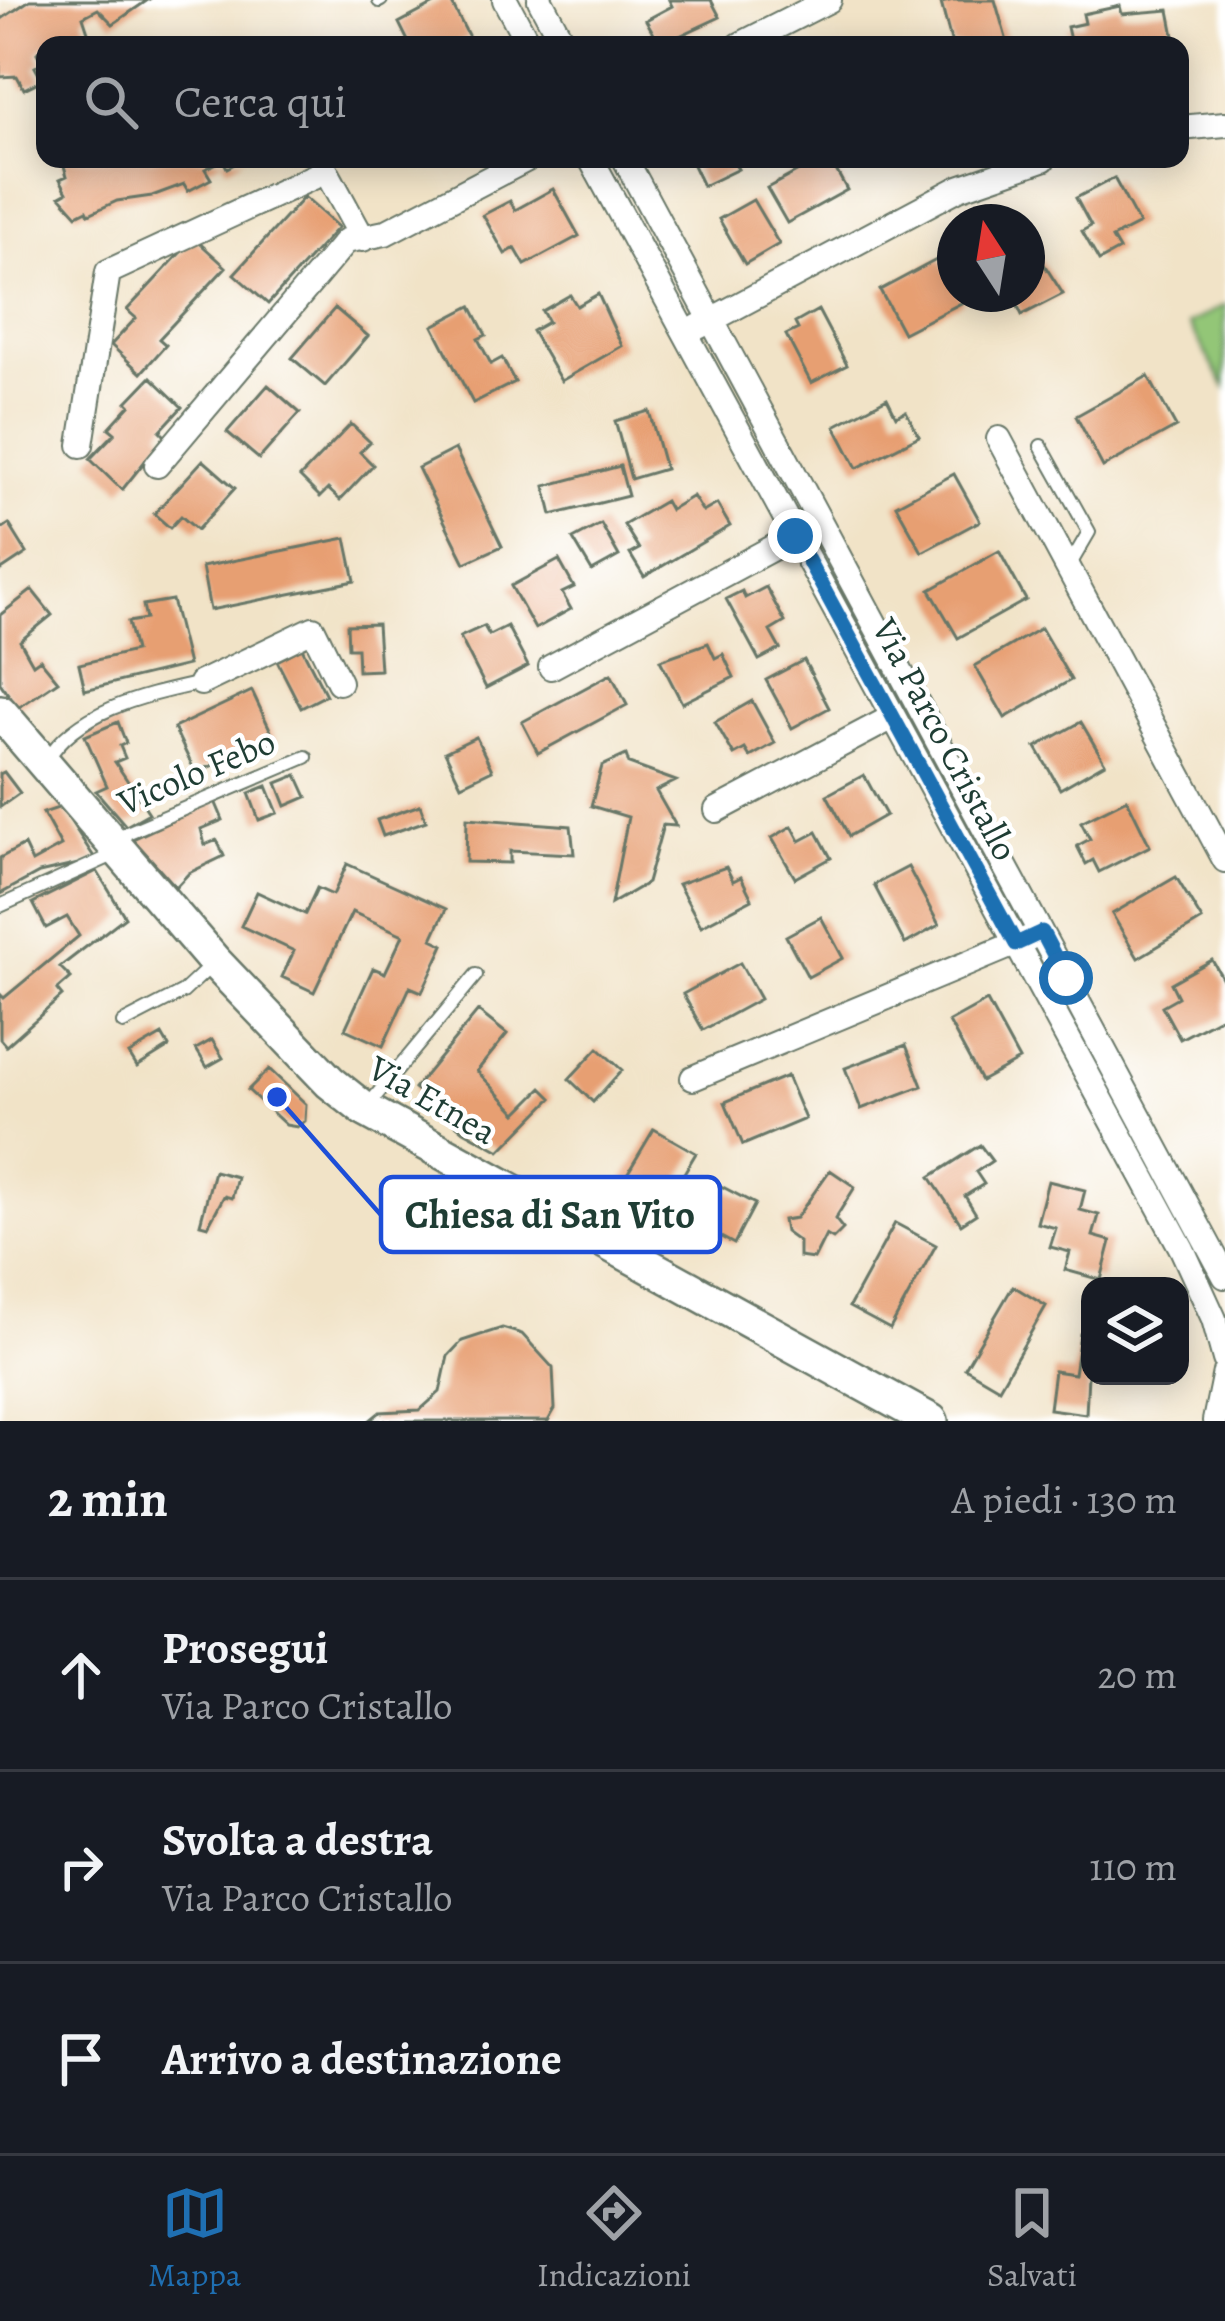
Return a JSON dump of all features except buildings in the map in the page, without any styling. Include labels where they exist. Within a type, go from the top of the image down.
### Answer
[{"type":"main road","name":"Via Etnea","points":[[0,712],[215,962],[330,1082],[364,1109],[909,1416]]},
{"type":"street","points":[[505,0],[524,36]]},
{"type":"street","points":[[540,0],[559,36]]},
{"type":"street","points":[[758,36],[830,0]]},
{"type":"street","points":[[1189,127],[1225,124]]},
{"type":"street","points":[[157,465],[346,242],[363,239],[509,168]]},
{"type":"street","name":"Via Parco Cristallo","points":[[596,168],[1200,1284],[1225,1359]]},
{"type":"street","name":"Via Parco Cristallo","points":[[630,168],[1225,1276]]},
{"type":"street","points":[[686,334],[958,188],[1017,168]]},
{"type":"street","points":[[81,445],[108,272],[326,171],[363,239]]},
{"type":"street","points":[[999,439],[1225,860]]},
{"type":"street","points":[[551,668],[795,536]]},
{"type":"street","points":[[201,683],[313,628],[339,682]]},
{"type":"street","points":[[717,811],[893,717]]},
{"type":"street","points":[[693,1078],[1042,932]]},
{"type":"street","points":[[1215,1421],[1225,1372]]},
{"type":"lane","points":[[1041,446],[1089,532],[1067,569]]},
{"type":"lane","points":[[44,766],[54,748],[92,718],[141,697],[201,683]]},
{"type":"lane","name":"Vicolo Febo","points":[[0,906],[114,846],[306,758]]},
{"type":"lane","points":[[123,1023],[183,992],[215,962]]},
{"type":"lane","points":[[364,1109],[476,975]]},
{"type":"green space","points":[[1225,305],[1225,387],[1189,324]]},
{"type":"place","name":"Chiesa di San Vito","points":[[277,1097]]},
{"type":"route","points":[[795,536],[1016,944],[1042,932],[1066,978]]}]
